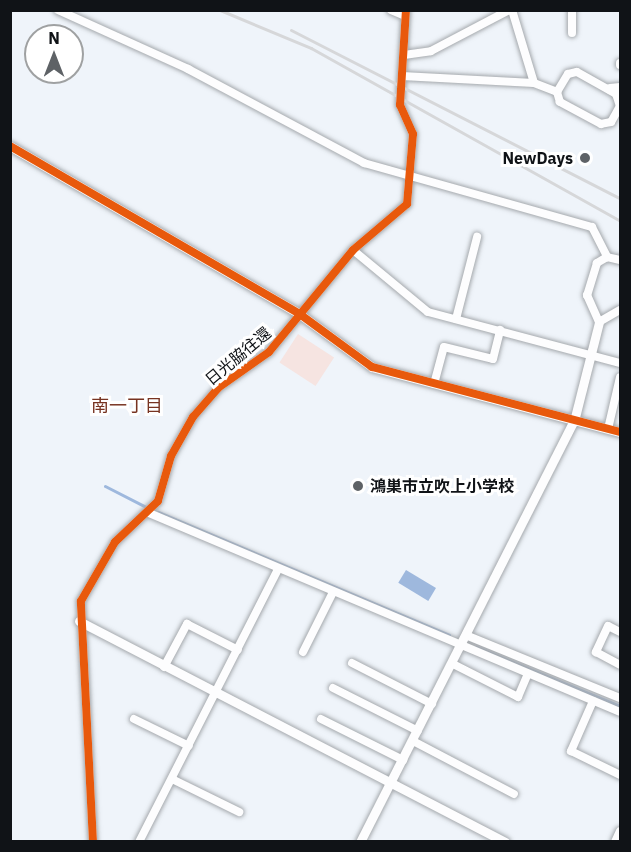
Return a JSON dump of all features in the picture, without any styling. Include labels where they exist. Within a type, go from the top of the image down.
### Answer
[{"type":"street","points":[[58,10],[188,69],[310,137],[406,180],[592,227],[608,257],[621,260]]},
{"type":"street","points":[[391,10],[406,13]]},
{"type":"street","points":[[404,55],[431,51],[511,10],[534,83]]},
{"type":"street","points":[[572,10],[572,33]]},
{"type":"street","name":"日光脇往還","points":[[93,842],[79,621],[90,579],[115,542],[149,513],[193,417],[218,388],[268,352],[302,315],[352,250],[407,204],[406,180],[413,134],[400,105],[406,13]]},
{"type":"street","points":[[572,72],[615,89],[620,106],[611,122],[600,124],[560,102],[557,92],[572,72]]},
{"type":"street","points":[[402,76],[534,83],[557,92]]},
{"type":"street","points":[[10,146],[302,315],[372,367],[621,432]]},
{"type":"street","points":[[456,319],[477,237]]},
{"type":"street","points":[[352,250],[428,312],[621,363]]},
{"type":"street","points":[[360,842],[468,636],[574,421],[599,322],[588,288],[593,268],[608,257]]},
{"type":"street","points":[[599,322],[621,310]]},
{"type":"street","points":[[434,384],[444,347],[493,359],[500,330]]},
{"type":"street","points":[[608,429],[621,377]]},
{"type":"street","points":[[149,513],[462,647],[621,712]]},
{"type":"street","points":[[140,842],[278,569]]},
{"type":"street","points":[[303,652],[333,592]]},
{"type":"street","points":[[79,621],[216,695],[505,842]]},
{"type":"street","points":[[164,667],[187,624],[238,650]]},
{"type":"street","points":[[621,632],[608,626],[596,652],[621,665]]},
{"type":"street","points":[[468,636],[621,698]]},
{"type":"street","points":[[352,663],[432,704]]},
{"type":"street","points":[[453,664],[518,697],[528,674]]},
{"type":"street","points":[[333,688],[418,731]]},
{"type":"street","points":[[593,701],[572,751],[621,775]]},
{"type":"street","points":[[134,719],[189,746]]},
{"type":"street","points":[[321,719],[403,760]]},
{"type":"street","points":[[412,741],[514,794]]},
{"type":"street","points":[[172,779],[239,812]]},
{"type":"street","points":[[615,842],[621,831]]},
{"type":"shaded area","points":[[298,334],[334,357],[316,386],[279,363]]},
{"type":"water","points":[[406,570],[436,588],[428,601],[398,583]]},
{"type":"waterway","points":[[105,486],[148,508]]},
{"type":"waterway","points":[[158,512],[449,635]]},
{"type":"waterway","points":[[476,647],[620,706]]},
{"type":"railway","points":[[220,10],[311,48],[620,221]]},
{"type":"railway","points":[[291,30],[620,198]]},
{"type":"cycle path","points":[[93,842],[81,601],[115,542],[158,501],[171,456],[193,417],[218,388],[269,352],[353,250],[407,204],[413,134],[400,105],[406,10]]},
{"type":"cycle path","points":[[10,146],[301,315],[372,367],[620,432]]},
{"type":"place","name":"NewDays","points":[[585,158]]},
{"type":"place","name":"鴻巣市立吹上小学校","points":[[358,486]]},
{"type":"district","name":"南一丁目","points":[[127,406]]}]
